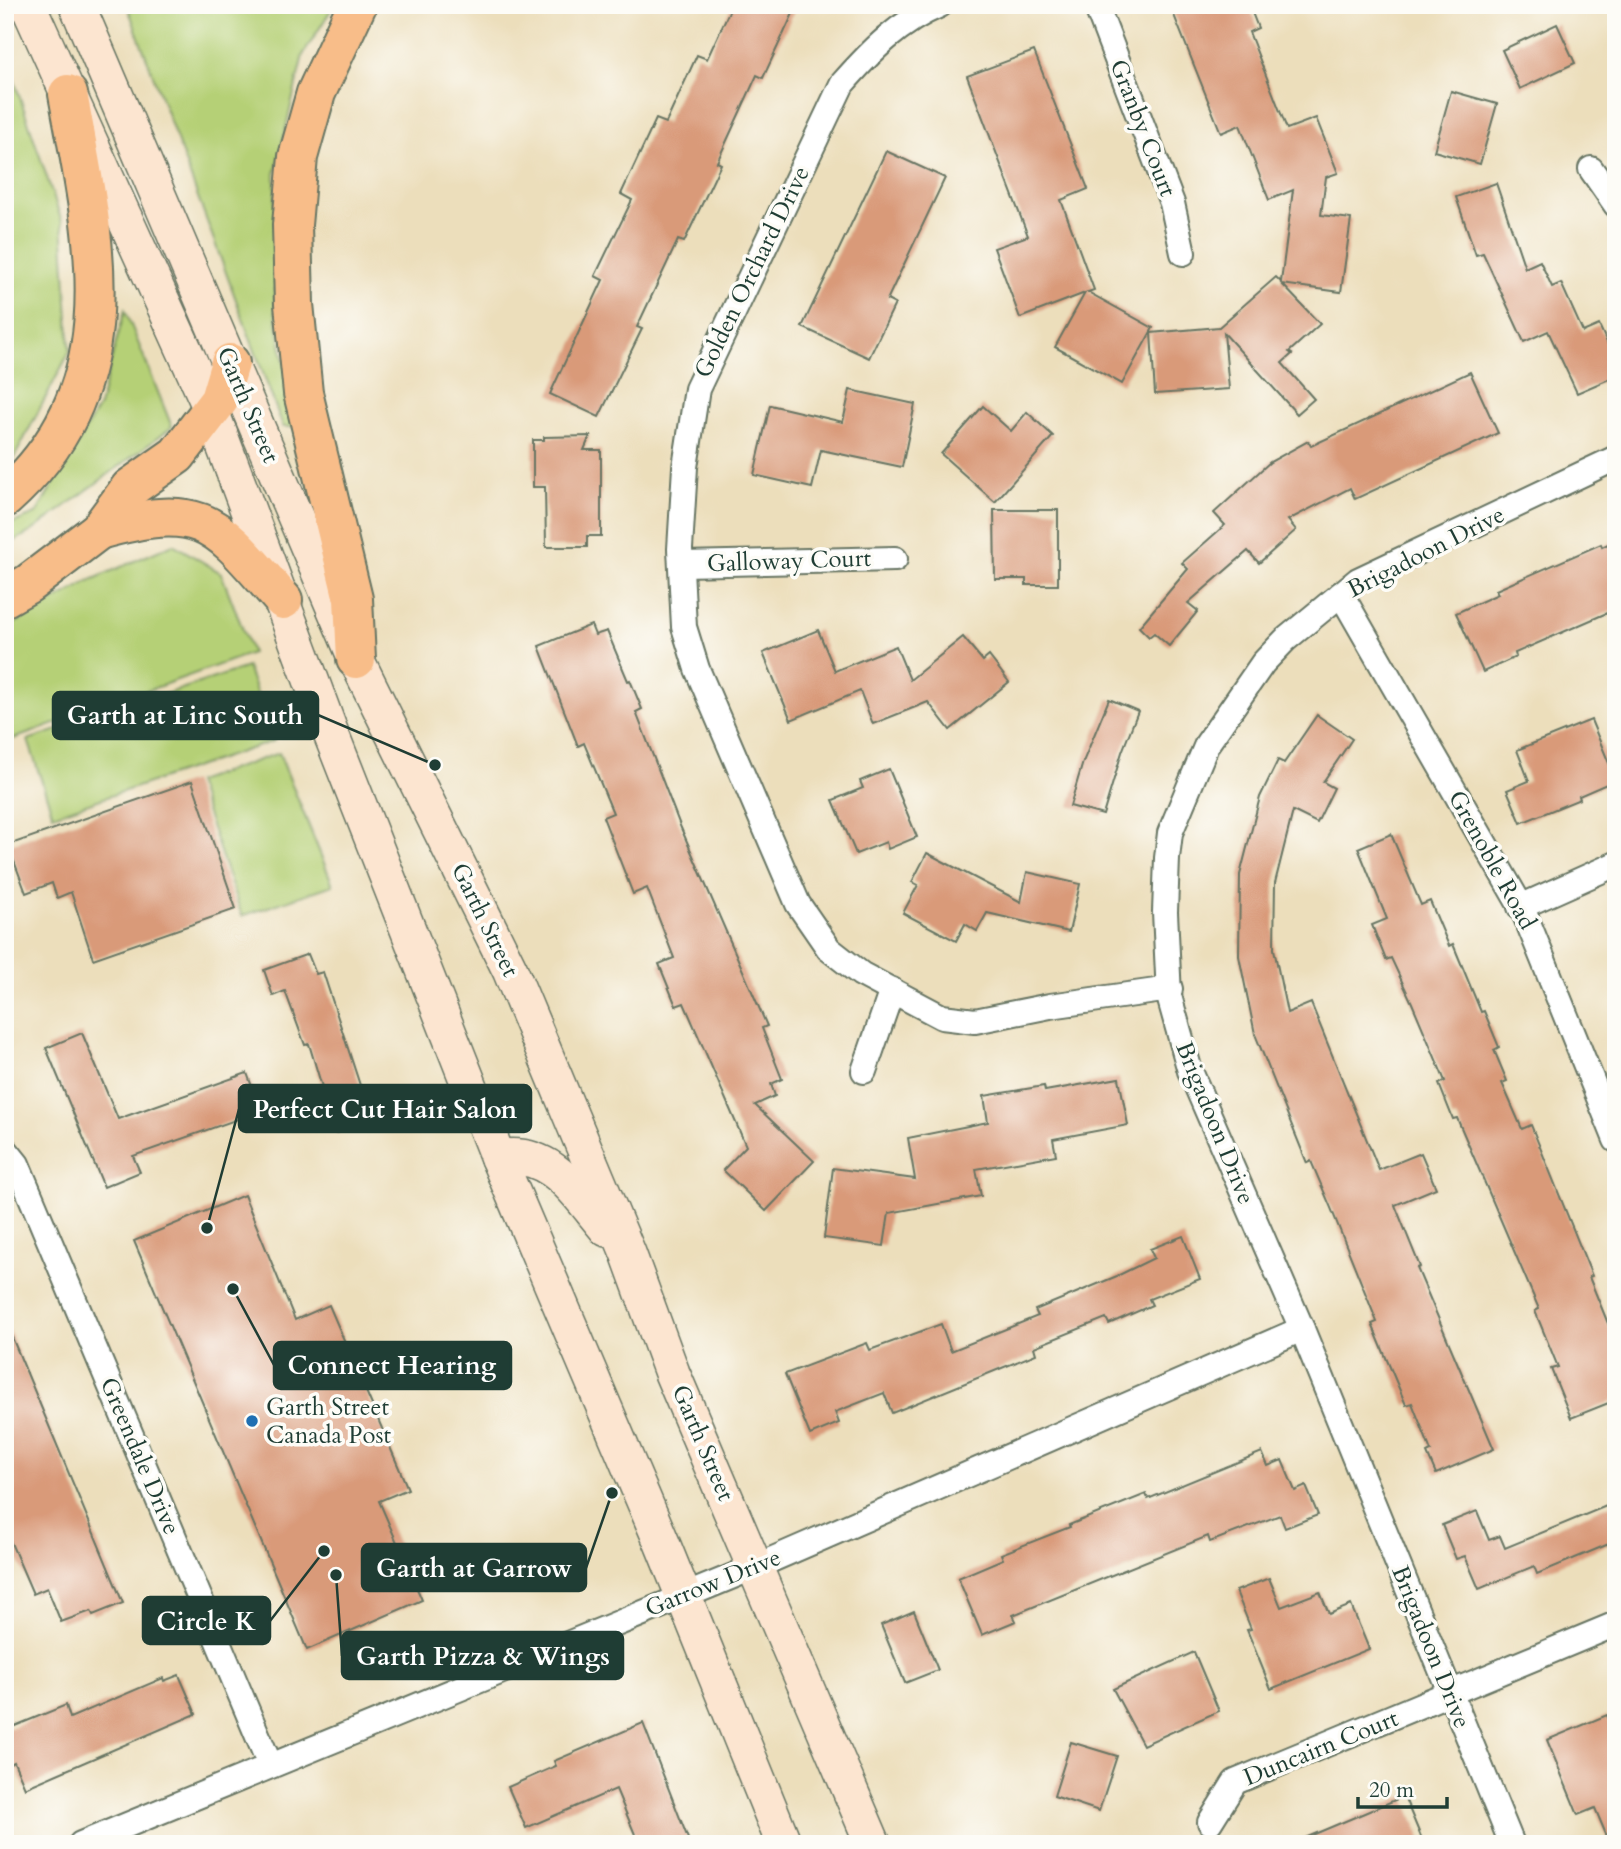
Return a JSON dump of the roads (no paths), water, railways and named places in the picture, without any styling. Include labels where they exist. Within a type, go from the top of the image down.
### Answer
[{"type":"highway","points":[[356,659],[353,599],[303,393],[294,304],[292,225],[298,157],[316,93],[357,5]]},
{"type":"highway","points":[[5,498],[34,472],[71,412],[92,348],[96,273],[86,190],[68,94]]},
{"type":"highway","points":[[5,597],[28,584],[99,530],[130,488],[177,455],[219,400],[230,363]]},
{"type":"highway","points":[[99,530],[144,518],[200,520],[226,535],[282,600]]},
{"type":"main road","name":"Garth Street","points":[[28,5],[211,413],[333,739],[498,1158],[784,1844]]},
{"type":"main road","name":"Garth Street","points":[[77,5],[356,659],[510,970],[628,1253],[673,1373],[873,1844]]},
{"type":"main road","points":[[498,1158],[517,1155],[536,1159],[561,1175],[628,1253]]},
{"type":"street","name":"Golden Orchard Drive","points":[[940,5],[923,12],[878,43],[842,84],[697,389],[685,467],[680,549],[683,564],[684,627],[697,669],[798,904],[829,949],[861,974],[942,1017],[975,1021],[1050,1006],[1170,989]]},
{"type":"street","name":"Granby Court","points":[[1096,5],[1172,204],[1183,253]]},
{"type":"street","points":[[1591,169],[1616,205]]},
{"type":"street","name":"Brigadoon Drive","points":[[1511,1844],[1302,1329],[1197,1089],[1183,1048],[1170,989],[1165,912],[1170,833],[1207,744],[1263,663],[1285,640],[1358,580],[1616,458]]},
{"type":"street","name":"Galloway Court","points":[[683,564],[895,559]]},
{"type":"street","name":"Grenoble Road","points":[[1341,594],[1520,906],[1616,1140]]},
{"type":"street","points":[[1520,906],[1616,864]]},
{"type":"street","points":[[864,1071],[892,990]]},
{"type":"street","name":"Greendale Drive","points":[[5,1149],[17,1164],[270,1765]]},
{"type":"street","name":"Garrow Drive","points":[[81,1844],[683,1597],[1302,1329]]},
{"type":"street","name":"Duncairn Court","points":[[1210,1822],[1235,1782],[1451,1695],[1616,1624]]},
{"type":"place","name":"Garth at Linc South","points":[[435,765]]},
{"type":"place","name":"Perfect Cut Hair Salon","points":[[207,1228]]},
{"type":"place","name":"Connect Hearing","points":[[233,1289]]},
{"type":"place","name":"Garth Street Canada Post","points":[[252,1421]]},
{"type":"place","name":"Garth at Garrow","points":[[612,1493]]},
{"type":"place","name":"Circle K","points":[[324,1551]]},
{"type":"place","name":"Garth Pizza & Wings","points":[[336,1575]]}]
